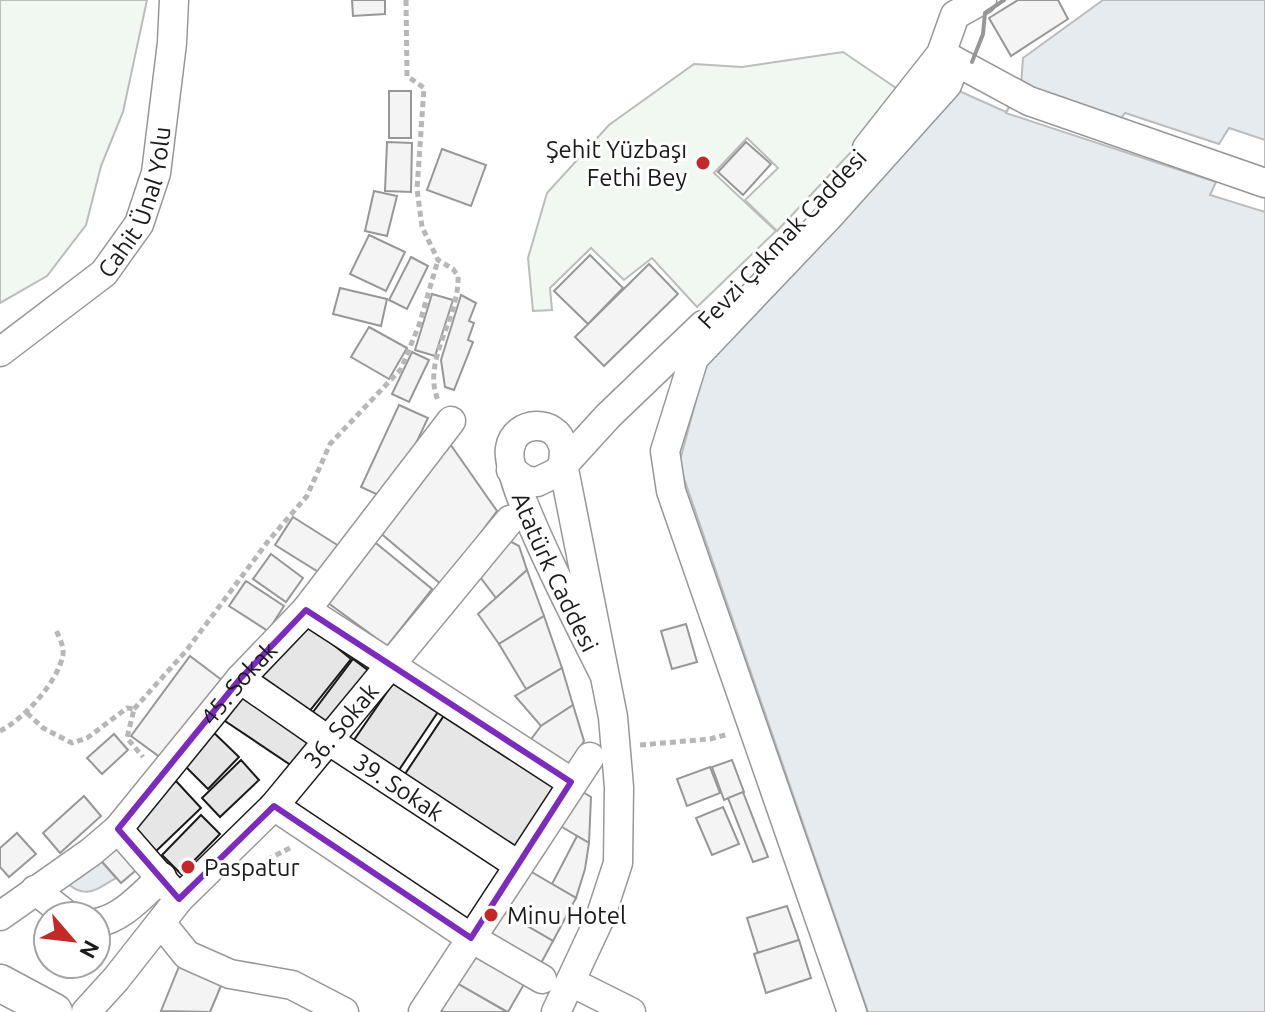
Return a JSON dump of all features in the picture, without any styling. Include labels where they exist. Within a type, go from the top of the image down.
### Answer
[{"type":"main road","points":[[0,983],[54,1012]]},
{"type":"street","name":"Cahit Ünal Yolu","points":[[0,352],[104,273],[139,224],[156,173],[172,43],[174,0]]},
{"type":"street","name":"Fevzi Çakmak Caddesi","points":[[563,464],[796,230],[948,58],[955,15],[982,0]]},
{"type":"street","points":[[852,1012],[671,491],[665,451],[694,358],[832,213],[947,85],[948,58],[1029,101],[1265,183]]},
{"type":"street","points":[[546,427],[608,416]]},
{"type":"street","name":"45. Sokak","points":[[0,916],[91,852],[118,829],[240,679],[306,610],[451,421]]},
{"type":"street","name":"Atatürk Caddesi","points":[[556,1012],[600,918],[618,863],[617,756],[613,717],[563,464],[564,447],[557,434],[546,427],[529,426],[511,442],[508,454],[511,470],[527,512],[604,674]]},
{"type":"street","name":"Atatürk Caddesi","points":[[511,470],[525,480],[537,482],[556,473],[563,464]]},
{"type":"street","name":"36. Sokak","points":[[86,1012],[179,899],[274,806],[510,520]]},
{"type":"street","points":[[306,610],[571,782]]},
{"type":"street","name":"39. Sokak","points":[[240,679],[518,865]]},
{"type":"street","points":[[423,1012],[590,757]]},
{"type":"street","points":[[274,806],[471,938],[542,979]]},
{"type":"street","points":[[118,829],[179,899]]},
{"type":"street","points":[[112,919],[162,877]]},
{"type":"street","points":[[35,890],[48,900]]},
{"type":"street","points":[[161,923],[187,955],[230,974],[292,985],[344,1012]]},
{"type":"street","points":[[571,982],[631,1012]]},
{"type":"path","points":[[406,0],[407,76],[424,88],[417,189],[422,227],[438,260],[458,276],[458,287],[434,370],[433,388],[451,421]]},
{"type":"path","points":[[146,760],[127,738],[134,709],[186,651],[269,540],[307,496],[330,444],[401,369],[419,325],[438,260]]},
{"type":"path","points":[[0,731],[27,713],[45,689],[63,656],[56,630]]},
{"type":"path","points":[[27,713],[43,728],[72,743],[87,738],[127,708],[134,709]]},
{"type":"path","points":[[631,746],[710,739],[753,727]]},
{"type":"highlighted area","points":[[306,610],[571,782],[471,938],[274,806],[179,899],[118,829],[240,679]]},
{"type":"green space","points":[[0,0],[147,0],[123,112],[101,166],[86,225],[47,276],[0,303]]},
{"type":"green space","points":[[843,52],[896,88],[851,152],[777,231],[745,200],[778,168],[747,138],[714,173],[776,231],[697,307],[652,258],[624,280],[591,248],[550,288],[552,310],[533,311],[528,258],[547,193],[609,125],[694,64],[742,67]]},
{"type":"shaded area","points":[[1103,0],[1265,0],[1265,1012],[868,1012],[679,464],[707,359],[957,90],[1006,112],[1021,85],[1023,58]]},
{"type":"shaded area","points":[[96,855],[116,878],[89,892],[76,890],[62,879]]},
{"type":"pier","points":[[1021,85],[1119,121],[1125,113],[1219,144],[1229,128],[1265,140],[1265,212],[1210,195],[1216,182],[1006,113]]},
{"type":"building","points":[[352,0],[385,0],[385,14],[353,16]]},
{"type":"building","points":[[1018,0],[1058,0],[1068,19],[1011,56],[989,18]]},
{"type":"building","points":[[389,91],[411,91],[411,138],[389,138]]},
{"type":"building","points":[[387,142],[412,143],[411,192],[385,191]]},
{"type":"building","points":[[746,142],[771,164],[743,195],[718,172]]},
{"type":"building","points":[[442,149],[486,165],[471,206],[427,190]]},
{"type":"building","points":[[374,191],[397,196],[387,236],[365,231]]},
{"type":"building","points":[[369,235],[405,252],[386,291],[350,274]]},
{"type":"building","points":[[590,255],[623,288],[588,324],[554,291]]},
{"type":"building","points":[[411,257],[428,266],[407,309],[389,300]]},
{"type":"building","points":[[649,264],[678,294],[604,366],[575,337]]},
{"type":"building","points":[[340,288],[387,299],[381,326],[333,314]]},
{"type":"building","points":[[432,294],[453,300],[435,356],[415,350]]},
{"type":"building","points":[[461,295],[476,303],[469,321],[474,323],[468,340],[473,342],[454,390],[445,387],[441,360]]},
{"type":"building","points":[[369,327],[407,348],[389,379],[351,357]]},
{"type":"building","points":[[412,352],[429,360],[409,402],[392,394]]},
{"type":"building","points":[[399,405],[428,418],[389,500],[361,487]]},
{"type":"building","points":[[448,441],[497,511],[442,585],[378,531]]},
{"type":"building","points":[[293,517],[342,548],[325,576],[275,545]]},
{"type":"building","points":[[371,539],[432,589],[387,646],[324,600]]},
{"type":"building","points":[[508,540],[519,546],[527,570],[496,598],[477,573]]},
{"type":"building","points":[[271,554],[303,578],[286,602],[253,579]]},
{"type":"building","points":[[527,570],[544,616],[499,644],[478,614]]},
{"type":"building","points":[[246,581],[284,606],[268,631],[229,606]]},
{"type":"building","points":[[544,616],[562,668],[526,689],[499,644]]},
{"type":"building","points":[[304,621],[351,659],[308,713],[260,676]]},
{"type":"building","points":[[686,624],[697,662],[672,669],[661,631]]},
{"type":"building","points":[[190,656],[223,681],[164,760],[131,736]]},
{"type":"building","points":[[353,659],[373,674],[327,735],[307,720]]},
{"type":"building","points":[[562,668],[573,705],[541,726],[515,696]]},
{"type":"building","points":[[396,679],[440,709],[399,770],[354,740]]},
{"type":"building","points":[[244,693],[313,739],[295,768],[225,721]]},
{"type":"building","points":[[573,705],[584,741],[566,772],[526,746],[541,726]]},
{"type":"building","points":[[449,708],[560,782],[517,848],[405,774]]},
{"type":"building","points":[[208,727],[239,757],[208,789],[177,758]]},
{"type":"building","points":[[114,734],[128,750],[102,774],[87,758]]},
{"type":"building","points":[[241,760],[259,780],[220,817],[202,798]]},
{"type":"building","points":[[732,760],[744,792],[724,800],[712,767]]},
{"type":"building","points":[[710,767],[720,793],[687,806],[677,779]]},
{"type":"building","points":[[176,781],[201,808],[153,854],[127,827]]},
{"type":"building","points":[[573,786],[591,797],[589,843],[552,821]]},
{"type":"building","points":[[743,792],[768,857],[753,862],[728,798]]},
{"type":"building","points":[[84,796],[101,816],[60,853],[43,833]]},
{"type":"building","points":[[723,807],[739,844],[712,855],[696,818]]},
{"type":"building","points":[[201,815],[220,834],[181,874],[162,855]]},
{"type":"building","points":[[17,833],[36,854],[9,877],[0,867],[0,848]]},
{"type":"building","points":[[577,836],[589,843],[576,898],[552,884]]},
{"type":"building","points":[[116,837],[141,866],[121,883],[96,855]]},
{"type":"building","points":[[523,867],[576,898],[553,941],[498,909]]},
{"type":"building","points":[[787,906],[799,940],[758,953],[747,918]]},
{"type":"building","points":[[498,909],[553,941],[540,965],[484,933]]},
{"type":"building","points":[[799,940],[811,978],[766,993],[754,954]]},
{"type":"building","points":[[472,948],[527,979],[508,1012],[453,981]]},
{"type":"building","points":[[180,964],[223,981],[210,1012],[161,1011]]},
{"type":"building","points":[[453,981],[507,1012],[444,1012],[438,1009]]},
{"type":"wall","points":[[972,62],[983,34],[985,13],[1004,0]]},
{"type":"place","name":"Şehit Yüzbaşı Fethi Bey","points":[[703,163]]},
{"type":"place","name":"Paspatur","points":[[188,867]]},
{"type":"place","name":"Minu Hotel","points":[[491,915]]}]
